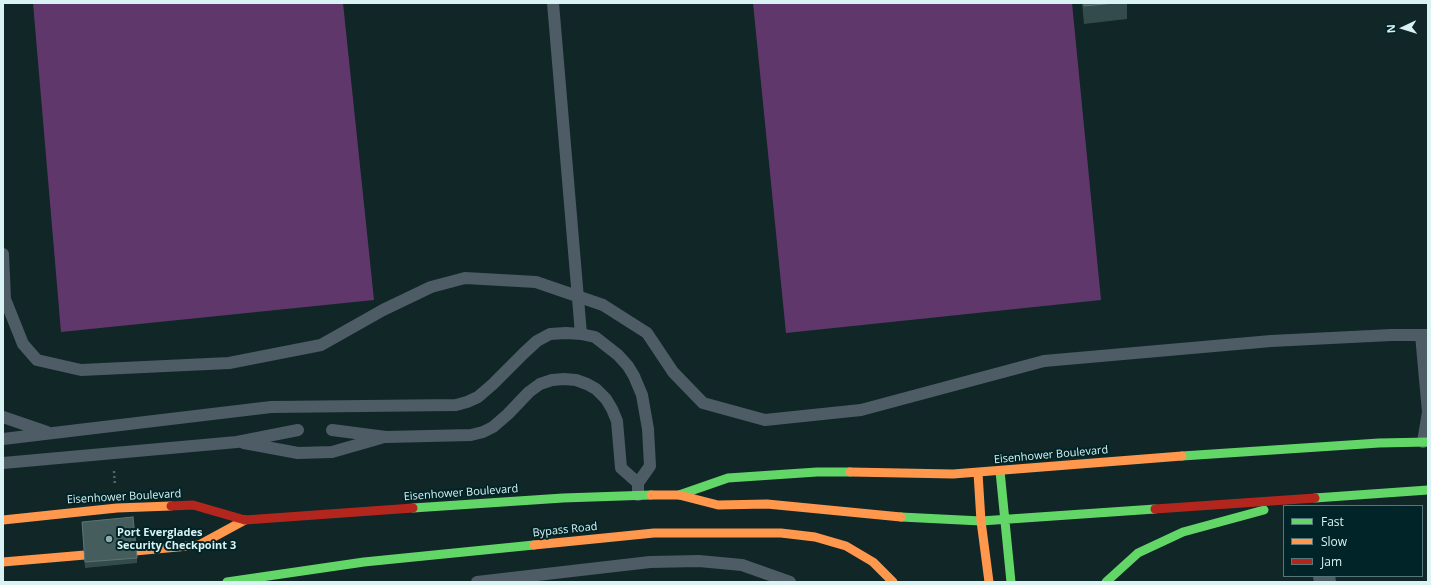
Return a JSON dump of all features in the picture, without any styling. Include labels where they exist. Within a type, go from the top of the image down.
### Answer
[{"type":"street","name":"Eisenhower Boulevard","points":[[679,495],[728,478],[817,472],[978,473],[1265,450],[1380,443],[1426,442]]},
{"type":"street","points":[[1000,471],[1006,519],[1011,582]]},
{"type":"street","points":[[978,473],[981,521],[988,582]]},
{"type":"street","name":"Eisenhower Boulevard","points":[[3,520],[117,508],[193,505],[245,520],[563,498],[638,489],[679,495],[718,504],[767,504],[865,514],[981,521],[1317,501],[1428,490]]},
{"type":"street","points":[[1300,505],[1317,501]]},
{"type":"street","points":[[1106,582],[1138,553],[1183,532],[1283,509]]},
{"type":"street","name":"Eisenhower Boulevard","points":[[135,551],[199,545],[245,520]]},
{"type":"street","name":"Bypass Road","points":[[227,582],[364,562],[654,533],[781,533],[816,537],[846,546],[873,562],[893,582]]},
{"type":"street","points":[[3,562],[84,555]]},
{"type":"lane","points":[[553,3],[581,334]]},
{"type":"lane","points":[[3,254],[5,299],[23,344],[37,360],[81,370],[229,363],[321,345],[383,310],[431,286],[465,278],[536,282],[604,305],[647,333],[672,372],[703,403],[765,420],[861,410],[1044,361],[1271,341],[1391,335],[1425,335],[1428,412],[1426,442]]},
{"type":"lane","points":[[3,438],[271,407],[456,405],[478,397],[537,341],[550,334],[566,333],[595,337],[618,355],[634,376],[642,395],[648,429],[650,466],[638,489],[621,468],[617,421],[612,409],[606,399],[596,390],[576,380],[552,380],[540,384],[529,392],[493,427],[472,435],[386,437],[332,430]]},
{"type":"lane","points":[[3,417],[52,433]]},
{"type":"lane","points":[[3,463],[238,442],[298,430]]},
{"type":"lane","points":[[238,442],[298,453],[328,452],[386,437]]},
{"type":"lane","points":[[477,582],[650,562],[699,561],[742,565],[790,582]]},
{"type":"path","points":[[114,454],[115,488]]},
{"type":"shaded area","points":[[33,3],[343,3],[374,300],[61,332]]},
{"type":"shaded area","points":[[753,3],[1072,3],[1101,300],[786,333]]},
{"type":"building","points":[[1084,3],[1114,3],[1084,6]]},
{"type":"building","name":"Port Everglades Security Checkpoint 3","points":[[133,517],[137,558],[85,562],[82,522]]},
{"type":"traffic: fast","points":[[1182,456],[1379,443],[1428,442]]},
{"type":"traffic: fast","points":[[1000,471],[1011,582]]},
{"type":"traffic: fast","points":[[679,495],[728,478],[817,472],[850,472]]},
{"type":"traffic: fast","points":[[1315,498],[1428,490]]},
{"type":"traffic: fast","points":[[413,508],[563,498],[651,495]]},
{"type":"traffic: fast","points":[[901,517],[981,521],[1155,509]]},
{"type":"traffic: fast","points":[[1106,582],[1138,553],[1183,532],[1264,510]]},
{"type":"traffic: fast","points":[[227,582],[364,562],[534,545]]},
{"type":"traffic: slow","points":[[850,472],[953,474],[1182,456]]},
{"type":"traffic: slow","points":[[978,473],[981,521],[989,582]]},
{"type":"traffic: slow","points":[[651,495],[679,495],[718,505],[767,504],[901,517]]},
{"type":"traffic: slow","points":[[3,520],[117,508],[171,506]]},
{"type":"traffic: slow","points":[[135,551],[199,545],[245,520]]},
{"type":"traffic: slow","points":[[534,545],[654,533],[781,533],[815,537],[846,546],[873,562],[893,582]]},
{"type":"traffic: slow","points":[[3,562],[85,555]]},
{"type":"traffic: jam","points":[[1155,509],[1315,498]]},
{"type":"traffic: jam","points":[[171,506],[193,505],[245,520],[413,508]]},
{"type":"place","name":"Port Everglades Security Checkpoint 3","points":[[109,539]]}]
